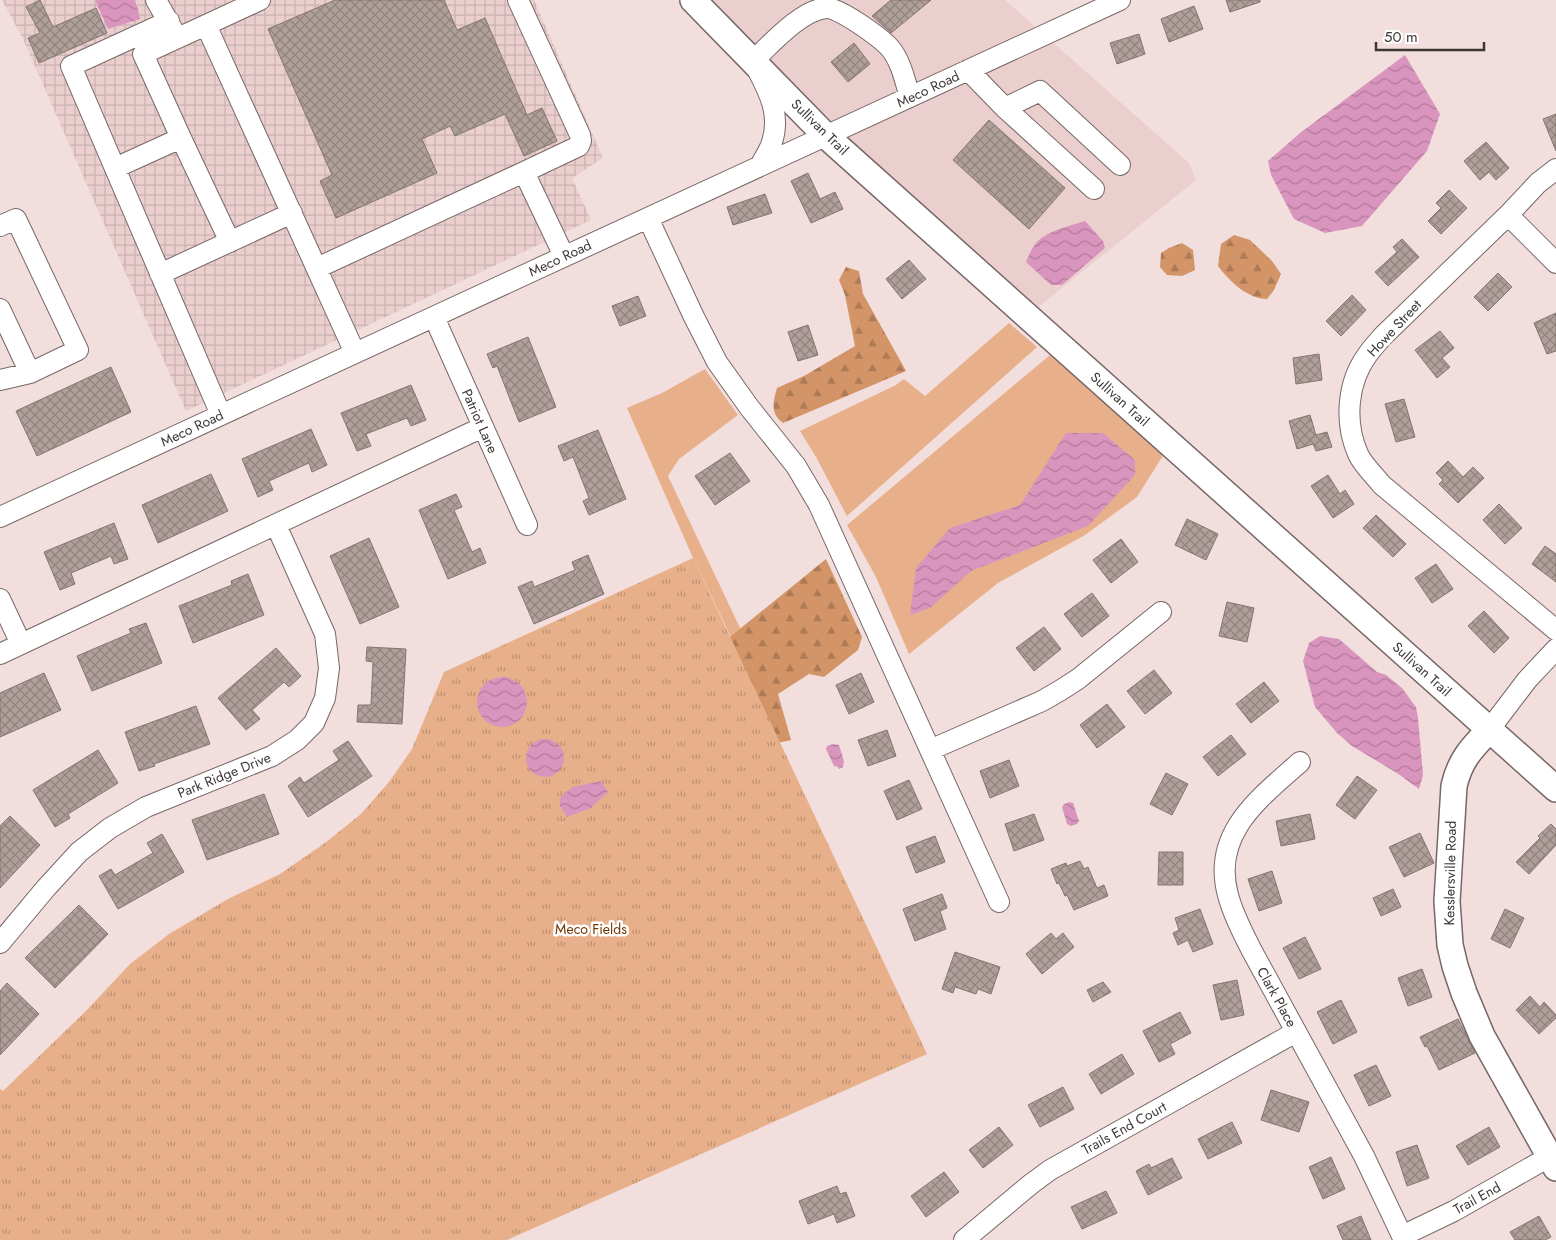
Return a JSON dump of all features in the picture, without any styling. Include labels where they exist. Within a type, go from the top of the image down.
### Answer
[{"type":"main road","name":"Sullivan Trail","points":[[693,0],[826,136],[1556,789]]},
{"type":"main road","name":"Kesslersville Road","points":[[1489,730],[1465,756],[1457,772],[1454,786],[1447,901],[1450,945],[1464,993],[1482,1036],[1554,1160]]},
{"type":"street","points":[[156,0],[173,30]]},
{"type":"street","points":[[221,415],[71,66],[173,30],[206,25],[260,0]]},
{"type":"street","points":[[316,268],[579,146],[580,135],[518,0]]},
{"type":"street","name":"Meco Road","points":[[0,517],[1120,0]]},
{"type":"street","points":[[760,166],[772,143],[776,120],[773,101],[753,61],[788,27],[811,13],[827,8],[843,12],[890,48],[900,66],[910,97]]},
{"type":"street","points":[[206,25],[355,353]]},
{"type":"street","points":[[173,30],[143,54],[230,242]]},
{"type":"street","points":[[968,70],[1094,190]]},
{"type":"street","points":[[1006,108],[1040,92],[1120,165]]},
{"type":"street","points":[[115,168],[181,138]]},
{"type":"street","name":"Howe Street","points":[[1556,169],[1538,183],[1367,354],[1353,384],[1349,416],[1350,430],[1359,456],[1382,485],[1556,630]]},
{"type":"street","points":[[524,172],[564,256]]},
{"type":"street","points":[[160,274],[292,214]]},
{"type":"street","points":[[1508,215],[1556,264]]},
{"type":"street","points":[[0,226],[16,218],[78,350],[30,373],[0,380]]},
{"type":"street","points":[[648,218],[717,362],[749,407],[796,466],[819,505],[999,902]]},
{"type":"street","points":[[0,309],[30,373]]},
{"type":"street","name":"Patriot Lane","points":[[434,317],[527,525]]},
{"type":"street","points":[[0,654],[483,427]]},
{"type":"street","name":"Park Ridge Drive","points":[[0,943],[79,852],[110,828],[146,806],[272,756],[296,740],[314,723],[325,698],[329,668],[325,634],[276,525]]},
{"type":"street","points":[[0,599],[21,644]]},
{"type":"street","points":[[930,750],[1042,701],[1078,679],[1161,612]]},
{"type":"street","name":"Kesslersville Road","points":[[1489,730],[1527,680],[1556,649]]},
{"type":"street","name":"Clark Place","points":[[1300,762],[1247,811],[1234,830],[1225,869],[1227,894],[1235,917],[1252,952],[1364,1156],[1403,1238]]},
{"type":"street","name":"Trails End Court","points":[[964,1240],[1050,1170],[1296,1032]]},
{"type":"street","name":"Trail End","points":[[1403,1238],[1554,1160]]},
{"type":"shaded area","points":[[2,0],[534,0],[603,158],[572,178],[591,220],[186,411],[23,39]]},
{"type":"shaded area","points":[[679,0],[1005,0],[1189,163],[1196,180],[1031,313],[738,66]]},
{"type":"green space","points":[[1234,235],[1250,240],[1272,261],[1281,274],[1274,290],[1267,299],[1246,293],[1218,266],[1221,244]]},
{"type":"green space","points":[[1182,243],[1193,250],[1195,270],[1182,276],[1167,275],[1160,267],[1161,253]]},
{"type":"green space","points":[[846,267],[859,271],[863,294],[906,371],[783,423],[774,411],[777,388],[804,376],[855,346],[845,295],[839,280]]},
{"type":"green space","points":[[1009,323],[1037,347],[847,516],[800,431],[896,385],[904,379],[925,396]]},
{"type":"green space","points":[[1050,355],[1164,454],[1137,497],[1085,535],[998,583],[909,654],[876,577],[847,525]]},
{"type":"green space","points":[[705,369],[738,415],[679,459],[668,476],[741,630],[731,637],[693,558],[627,408],[662,393]]},
{"type":"green space","name":"Meco Fields","points":[[693,558],[927,1054],[507,1240],[0,1240],[0,1089],[3,1091],[85,1012],[130,964],[169,934],[228,899],[280,874],[325,843],[361,814],[389,782],[412,749],[444,672]]},
{"type":"green space","points":[[826,559],[862,637],[858,650],[824,677],[809,674],[778,694],[791,740],[764,746],[725,641]]},
{"type":"water","points":[[95,0],[134,0],[140,19],[108,29]]},
{"type":"water","points":[[1405,55],[1440,114],[1427,151],[1362,226],[1325,233],[1294,219],[1271,175],[1268,161],[1300,133]]},
{"type":"water","points":[[1085,221],[1103,241],[1105,248],[1062,285],[1051,285],[1026,262],[1031,251],[1038,241],[1048,234]]},
{"type":"water","points":[[1066,433],[1103,433],[1135,460],[1135,475],[1088,526],[971,571],[930,608],[910,615],[916,568],[950,528],[1020,505]]},
{"type":"water","points":[[1320,636],[1339,639],[1377,672],[1386,675],[1402,688],[1416,707],[1423,775],[1419,789],[1397,773],[1352,746],[1337,733],[1315,707],[1303,661],[1309,643]]},
{"type":"water","points":[[497,677],[507,677],[520,684],[527,697],[527,707],[520,720],[507,727],[497,727],[488,723],[481,716],[477,707],[477,697],[481,688],[488,681]]},
{"type":"water","points":[[545,739],[558,745],[564,758],[558,771],[545,777],[532,771],[526,758],[532,745]]},
{"type":"water","points":[[839,745],[844,761],[843,767],[839,769],[834,766],[826,749],[827,746]]},
{"type":"water","points":[[601,781],[608,792],[591,808],[567,817],[560,806],[560,798],[572,787]]},
{"type":"water","points":[[1070,802],[1073,803],[1079,821],[1071,826],[1067,824],[1062,807]]},
{"type":"building","points":[[40,0],[53,27],[96,8],[107,33],[39,63],[28,38],[40,33],[26,7]]},
{"type":"building","points":[[335,0],[444,0],[457,30],[485,18],[527,115],[542,108],[557,141],[524,156],[505,114],[455,136],[450,126],[422,139],[437,173],[336,218],[320,181],[332,175],[268,29]]},
{"type":"building","points":[[891,0],[931,0],[891,33],[872,16]]},
{"type":"building","points":[[1226,0],[1260,0],[1260,2],[1230,12]]},
{"type":"building","points":[[1194,6],[1203,29],[1169,42],[1161,19]]},
{"type":"building","points":[[1139,34],[1145,54],[1117,64],[1110,43]]},
{"type":"building","points":[[854,43],[870,64],[848,82],[831,62]]},
{"type":"building","points":[[1556,114],[1556,151],[1543,119]]},
{"type":"building","points":[[989,120],[1065,188],[1029,229],[953,160]]},
{"type":"building","points":[[1486,142],[1509,168],[1496,180],[1489,172],[1480,180],[1464,161]]},
{"type":"building","points":[[808,173],[820,199],[835,192],[843,209],[811,223],[791,181]]},
{"type":"building","points":[[1449,190],[1467,208],[1441,234],[1428,221],[1441,208],[1436,203]]},
{"type":"building","points":[[765,194],[772,213],[733,225],[727,207]]},
{"type":"building","points":[[1402,239],[1419,257],[1388,286],[1375,272],[1397,252],[1393,247]]},
{"type":"building","points":[[909,260],[926,279],[902,299],[886,279]]},
{"type":"building","points":[[1498,273],[1512,287],[1488,311],[1474,297]]},
{"type":"building","points":[[1352,295],[1366,310],[1341,336],[1326,321]]},
{"type":"building","points":[[638,296],[646,316],[620,326],[612,306]]},
{"type":"building","points":[[1556,313],[1556,351],[1547,354],[1534,323]]},
{"type":"building","points":[[808,325],[818,355],[798,361],[788,332]]},
{"type":"building","points":[[1440,331],[1454,348],[1442,358],[1450,367],[1437,378],[1415,350]]},
{"type":"building","points":[[528,337],[556,407],[519,422],[497,366],[493,368],[487,354]]},
{"type":"building","points":[[1319,354],[1322,380],[1296,384],[1293,358]]},
{"type":"building","points":[[111,367],[131,412],[37,456],[16,411]]},
{"type":"building","points":[[411,385],[426,420],[411,426],[407,418],[366,434],[371,446],[357,451],[341,413]]},
{"type":"building","points":[[1404,399],[1415,437],[1396,442],[1385,404]]},
{"type":"building","points":[[1310,415],[1316,435],[1327,432],[1332,447],[1316,451],[1313,444],[1297,449],[1289,421]]},
{"type":"building","points":[[311,429],[327,465],[312,472],[309,463],[269,481],[273,490],[258,497],[242,459]]},
{"type":"building","points":[[598,430],[626,499],[589,515],[583,501],[589,498],[573,457],[564,461],[558,446]]},
{"type":"building","points":[[730,453],[750,481],[715,505],[695,476]]},
{"type":"building","points":[[1448,461],[1463,477],[1473,467],[1484,478],[1458,503],[1439,484],[1443,480],[1436,473]]},
{"type":"building","points":[[211,474],[228,511],[158,543],[142,505]]},
{"type":"building","points":[[1328,475],[1340,494],[1345,490],[1354,504],[1333,518],[1311,486]]},
{"type":"building","points":[[456,494],[462,507],[454,510],[472,552],[480,548],[486,563],[448,579],[419,510]]},
{"type":"building","points":[[1499,504],[1522,528],[1505,544],[1483,520]]},
{"type":"building","points":[[1376,515],[1406,544],[1393,557],[1363,528]]},
{"type":"building","points":[[1187,519],[1218,534],[1206,560],[1175,545]]},
{"type":"building","points":[[114,523],[128,559],[114,564],[111,556],[71,573],[75,584],[60,590],[44,552]]},
{"type":"building","points":[[369,538],[399,607],[360,624],[330,556]]},
{"type":"building","points":[[1121,539],[1138,562],[1111,583],[1093,560]]},
{"type":"building","points":[[1545,546],[1556,554],[1556,582],[1532,564]]},
{"type":"building","points":[[588,555],[604,594],[534,624],[518,587],[532,581],[534,587],[575,570],[572,562]]},
{"type":"building","points":[[1436,564],[1453,589],[1432,603],[1415,578]]},
{"type":"building","points":[[248,574],[264,615],[193,643],[179,606],[232,585],[231,581]]},
{"type":"building","points":[[1092,593],[1109,616],[1082,637],[1064,614]]},
{"type":"building","points":[[1227,602],[1254,608],[1247,642],[1219,636]]},
{"type":"building","points":[[1484,611],[1509,638],[1494,653],[1468,626]]},
{"type":"building","points":[[146,623],[162,663],[92,691],[77,656],[131,633],[129,629]]},
{"type":"building","points":[[1044,627],[1061,649],[1034,671],[1016,648]]},
{"type":"building","points":[[367,647],[406,649],[402,724],[357,722],[358,705],[371,705],[373,662],[366,661]]},
{"type":"building","points":[[276,648],[301,676],[289,687],[284,682],[252,710],[260,719],[246,730],[218,698]]},
{"type":"building","points":[[1154,670],[1172,693],[1145,714],[1127,691]]},
{"type":"building","points":[[44,673],[61,710],[0,737],[0,693]]},
{"type":"building","points":[[861,673],[874,702],[849,714],[836,685]]},
{"type":"building","points":[[1264,682],[1279,701],[1251,723],[1236,704]]},
{"type":"building","points":[[1107,704],[1125,727],[1097,748],[1080,725]]},
{"type":"building","points":[[196,706],[210,744],[139,771],[125,732]]},
{"type":"building","points":[[887,730],[896,756],[868,766],[858,740]]},
{"type":"building","points":[[1231,735],[1246,754],[1218,776],[1203,757]]},
{"type":"building","points":[[348,741],[372,776],[308,817],[288,786],[300,777],[304,783],[339,760],[333,751]]},
{"type":"building","points":[[98,750],[118,783],[68,814],[70,818],[55,827],[33,790]]},
{"type":"building","points":[[1009,760],[1019,786],[990,798],[980,771]]},
{"type":"building","points":[[1166,773],[1188,784],[1172,815],[1150,804]]},
{"type":"building","points":[[1357,776],[1377,790],[1355,819],[1336,805]]},
{"type":"building","points":[[909,780],[922,809],[897,820],[884,791]]},
{"type":"building","points":[[264,794],[279,834],[207,860],[192,820]]},
{"type":"building","points":[[1034,814],[1044,840],[1014,851],[1005,824]]},
{"type":"building","points":[[1310,814],[1315,839],[1281,846],[1276,821]]},
{"type":"building","points":[[10,816],[40,845],[0,888],[0,826]]},
{"type":"building","points":[[1551,824],[1556,829],[1556,845],[1529,874],[1516,862]]},
{"type":"building","points":[[1420,833],[1434,863],[1404,877],[1389,847]]},
{"type":"building","points":[[162,834],[184,872],[118,909],[99,876],[111,869],[115,875],[153,853],[147,843]]},
{"type":"building","points":[[935,836],[945,862],[916,873],[906,847]]},
{"type":"building","points":[[1159,852],[1183,852],[1183,885],[1158,885]]},
{"type":"building","points":[[1080,861],[1084,869],[1088,867],[1097,888],[1104,885],[1108,896],[1074,910],[1067,895],[1065,896],[1059,883],[1057,884],[1051,869],[1066,863],[1067,866]]},
{"type":"building","points":[[1272,871],[1282,903],[1259,911],[1248,879]]},
{"type":"building","points":[[1393,889],[1401,907],[1381,916],[1373,898]]},
{"type":"building","points":[[942,894],[947,908],[940,911],[946,929],[915,941],[903,909]]},
{"type":"building","points":[[79,905],[108,934],[55,988],[25,958]]},
{"type":"building","points":[[1200,909],[1213,944],[1193,952],[1188,940],[1178,945],[1173,933],[1179,930],[1175,918]]},
{"type":"building","points":[[1505,909],[1524,918],[1510,948],[1491,939]]},
{"type":"building","points":[[1051,933],[1056,939],[1063,933],[1074,947],[1042,974],[1026,954]]},
{"type":"building","points":[[1305,937],[1321,969],[1299,979],[1283,948]]},
{"type":"building","points":[[955,952],[1000,967],[991,994],[978,989],[976,994],[955,987],[953,993],[942,989]]},
{"type":"building","points":[[1422,969],[1432,997],[1408,1006],[1398,978]]},
{"type":"building","points":[[1237,980],[1244,1015],[1221,1020],[1213,985]]},
{"type":"building","points":[[1103,982],[1111,992],[1093,1002],[1087,990]]},
{"type":"building","points":[[7,983],[39,1014],[0,1055],[0,991]]},
{"type":"building","points":[[1530,996],[1540,1007],[1544,1002],[1556,1015],[1556,1018],[1539,1034],[1516,1010]]},
{"type":"building","points":[[1341,1000],[1357,1032],[1333,1044],[1317,1012]]},
{"type":"building","points":[[1180,1012],[1191,1033],[1170,1044],[1175,1054],[1159,1062],[1143,1031]]},
{"type":"building","points":[[1458,1019],[1475,1053],[1439,1070],[1427,1046],[1425,1047],[1420,1037]]},
{"type":"building","points":[[1122,1054],[1134,1074],[1101,1094],[1089,1074]]},
{"type":"building","points":[[1376,1065],[1391,1096],[1369,1106],[1354,1075]]},
{"type":"building","points":[[1063,1087],[1074,1109],[1040,1127],[1028,1105]]},
{"type":"building","points":[[1271,1090],[1309,1102],[1299,1132],[1261,1120]]},
{"type":"building","points":[[1232,1122],[1242,1143],[1208,1159],[1198,1139]]},
{"type":"building","points":[[999,1127],[1013,1145],[983,1168],[969,1150]]},
{"type":"building","points":[[1489,1127],[1500,1147],[1468,1165],[1456,1146]]},
{"type":"building","points":[[1417,1145],[1429,1178],[1407,1186],[1396,1152]]},
{"type":"building","points":[[1331,1157],[1345,1189],[1323,1199],[1309,1167]]},
{"type":"building","points":[[1172,1158],[1182,1178],[1148,1195],[1136,1171],[1149,1164],[1151,1168]]},
{"type":"building","points":[[944,1172],[959,1192],[926,1217],[911,1196]]},
{"type":"building","points":[[837,1186],[840,1194],[846,1192],[855,1216],[837,1223],[834,1214],[808,1224],[799,1201]]},
{"type":"building","points":[[1106,1191],[1117,1213],[1082,1229],[1071,1207]]},
{"type":"building","points":[[1361,1216],[1371,1240],[1343,1240],[1337,1226]]},
{"type":"building","points":[[1539,1216],[1551,1237],[1545,1240],[1515,1240],[1510,1232]]}]
